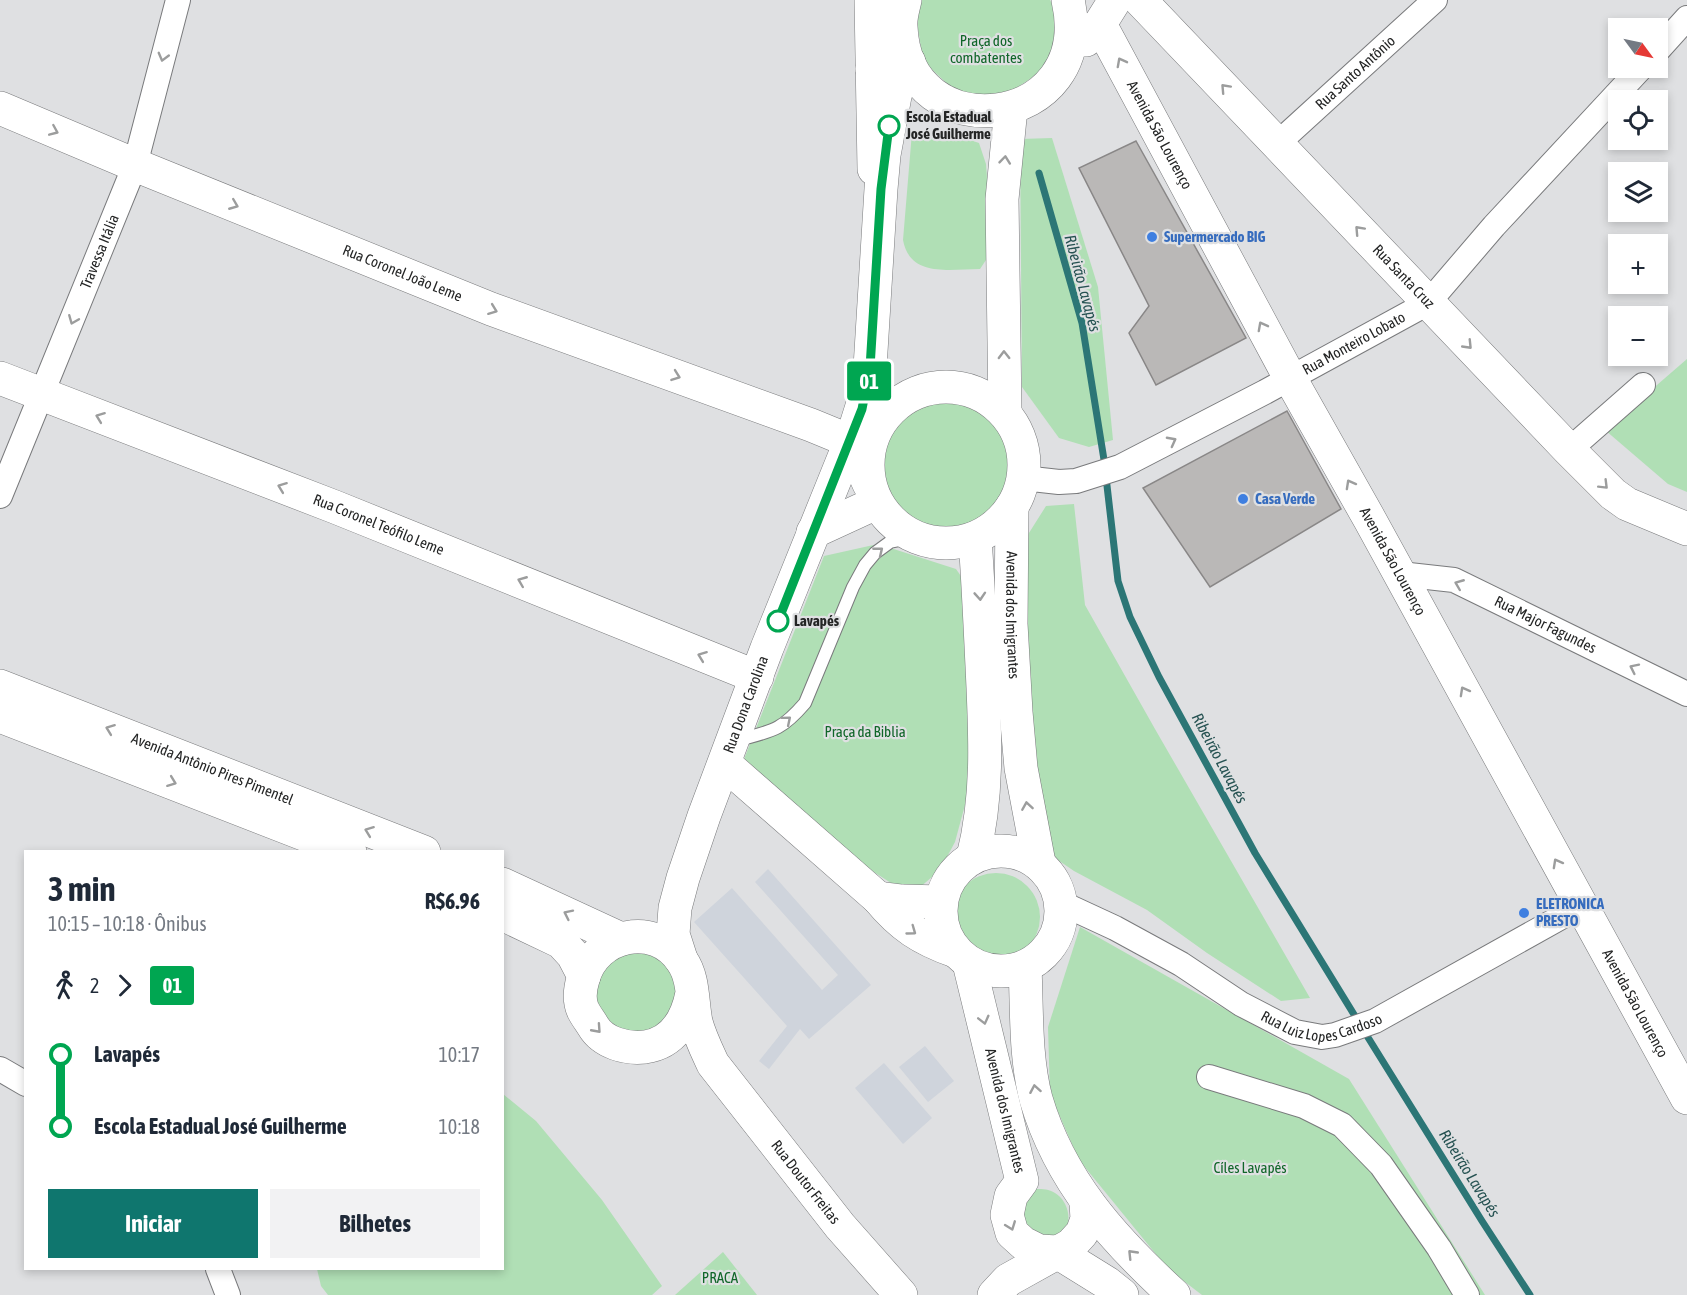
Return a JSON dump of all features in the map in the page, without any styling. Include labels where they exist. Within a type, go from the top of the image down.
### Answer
[{"type":"main road","points":[[871,0],[873,168],[881,189]]},
{"type":"main road","points":[[872,69],[904,0]]},
{"type":"main road","points":[[904,0],[900,26],[904,52],[917,77],[936,96],[959,108],[987,112],[1011,108],[1040,93],[1108,12]]},
{"type":"main road","points":[[1061,68],[1070,44],[1072,19],[1068,0]]},
{"type":"main road","name":"Rua Santa Cruz","points":[[1140,0],[1613,494],[1628,504],[1687,529]]},
{"type":"main road","name":"Avenida São Lourenço","points":[[1108,12],[1290,378],[1687,1098]]},
{"type":"main road","points":[[909,62],[894,96],[881,189],[866,430],[873,494],[891,521],[914,537],[931,542],[953,543],[975,538],[996,525],[1017,493]]},
{"type":"main road","name":"Rua Coronel João Leme","points":[[0,108],[491,309],[811,425],[866,430]]},
{"type":"main road","name":"Avenida dos Imigrantes","points":[[1005,413],[1002,199],[1011,108]]},
{"type":"main road","name":"Rua Coronel Teófilo Leme","points":[[0,378],[389,529],[757,677]]},
{"type":"main road","name":"Avenida dos Imigrantes","points":[[866,430],[896,404],[913,393],[932,387],[952,386],[972,390],[990,400],[1005,413],[1015,427],[1021,443],[1024,461],[1017,493],[1011,624],[1021,768],[1039,863],[1058,888],[1061,923],[1054,941],[1042,957],[1025,967],[1006,972],[987,971],[962,957]]},
{"type":"main road","name":"Rua Dona Carolina","points":[[681,959],[673,934],[675,908],[704,816],[813,532],[866,430]]},
{"type":"main road","points":[[813,532],[873,494]]},
{"type":"main road","name":"Avenida dos Imigrantes","points":[[973,857],[981,826],[986,734],[981,601],[975,538]]},
{"type":"main road","name":"Avenida Antônio Pires Pimentel","points":[[0,686],[419,850]]},
{"type":"main road","name":"Avenida Antônio Pires Pimentel","points":[[0,716],[345,850]]},
{"type":"main road","points":[[729,752],[878,898],[894,917],[917,935],[962,957]]},
{"type":"main road","points":[[878,898],[902,902],[941,902],[947,884],[958,869],[973,857],[990,852],[1005,851],[1024,855],[1039,863]]},
{"type":"main road","name":"Rua Dona Carolina","points":[[630,937],[656,919],[683,878]]},
{"type":"main road","points":[[504,885],[630,937],[650,938],[667,946],[681,959],[687,970],[692,993],[688,1012],[678,1029],[653,1046],[634,1048],[612,1043],[596,1031],[583,1009],[580,990],[586,969],[596,953],[630,937]]},
{"type":"main road","name":"Avenida dos Imigrantes","points":[[941,902],[941,919],[946,936],[962,957],[1022,1181],[1011,1196],[1007,1215],[1012,1233],[1023,1243],[1039,1251],[1057,1252],[1122,1295]]},
{"type":"main road","points":[[504,915],[561,942],[573,955],[584,976]]},
{"type":"main road","points":[[1025,967],[1029,1058],[1036,1099],[1055,1148],[1080,1193],[1113,1235],[1174,1295]]},
{"type":"main road","name":"Rua Doutor Freitas","points":[[692,993],[696,1022],[713,1064],[840,1226],[901,1295]]},
{"type":"main road","name":"Rua Doutor Freitas","points":[[653,1046],[692,1049],[713,1064]]},
{"type":"main road","points":[[994,1295],[1008,1280],[1071,1245],[1082,1233],[1087,1219],[1080,1193],[1058,1174],[1039,1173],[1022,1181]]},
{"type":"street","name":"Travessa Itália","points":[[0,496],[135,165],[178,0]]},
{"type":"street","name":"Rua Santo Antônio","points":[[1277,144],[1426,3]]},
{"type":"street","points":[[1668,39],[1687,18]]},
{"type":"street","name":"Rua Monteiro Lobato","points":[[1017,493],[1059,482],[1076,482],[1120,466],[1428,303],[1494,226],[1632,78]]},
{"type":"street","points":[[1569,450],[1643,385]]},
{"type":"street","name":"Rua Major Fagundes","points":[[1400,574],[1454,580],[1687,694]]},
{"type":"street","name":"Rua Luiz Lopes Cardoso","points":[[1061,903],[1115,928],[1172,959],[1241,1004],[1295,1032],[1322,1037],[1335,1035],[1375,1021],[1581,906]]},
{"type":"street","points":[[0,1069],[24,1083]]},
{"type":"street","points":[[1209,1077],[1304,1106],[1342,1125],[1381,1165],[1439,1248],[1467,1295]]},
{"type":"street","points":[[218,1270],[228,1295]]},
{"type":"lane","points":[[729,752],[775,731],[792,718],[805,703],[853,587],[865,565],[875,553],[890,542],[914,537]]},
{"type":"shaded area","points":[[768,869],[871,985],[809,1039],[800,1029],[769,1069],[759,1061],[787,1026],[694,922],[732,888],[822,990],[838,975],[755,882]]},
{"type":"shaded area","points":[[925,1046],[954,1081],[928,1102],[899,1067]]},
{"type":"shaded area","points":[[884,1063],[932,1118],[903,1144],[855,1088]]},
{"type":"green space","name":"Praça dos combatentes","points":[[921,0],[1050,0],[1057,28],[1052,51],[1042,71],[1003,97],[957,93],[923,61],[916,16]]},
{"type":"green space","points":[[912,132],[959,136],[979,143],[986,164],[988,192],[988,257],[980,269],[933,269],[914,261],[907,252],[903,240]]},
{"type":"green space","points":[[1052,138],[1098,287],[1113,440],[1089,447],[1059,438],[1022,387],[1020,139]]},
{"type":"green space","points":[[1687,359],[1687,492],[1668,484],[1605,430]]},
{"type":"green space","points":[[946,398],[971,403],[992,418],[1007,439],[1012,464],[1007,489],[992,510],[971,525],[946,530],[921,525],[900,510],[885,489],[880,464],[885,439],[900,418],[921,403]]},
{"type":"green space","points":[[1074,504],[1085,605],[1310,998],[1281,1001],[1207,953],[1147,910],[1074,871],[1052,856],[1024,779],[1022,544],[1046,506]]},
{"type":"green space","name":"Praça da Biblia","points":[[878,544],[956,569],[970,589],[969,790],[955,842],[940,870],[918,889],[891,883],[841,851],[744,759],[824,556]]},
{"type":"green space","points":[[996,873],[1013,877],[1027,886],[1036,900],[1040,917],[1036,934],[1027,948],[1013,957],[996,961],[979,957],[965,948],[956,934],[952,917],[956,900],[965,886],[979,877]]},
{"type":"green space","name":"Cíles Lavapés","points":[[1080,927],[1349,1079],[1485,1295],[1202,1295],[1168,1269],[1079,1160],[1050,1094],[1048,1027]]},
{"type":"green space","points":[[634,952],[648,954],[663,963],[676,986],[676,1004],[673,1012],[653,1032],[614,1030],[597,1010],[595,984],[610,961]]},
{"type":"green space","points":[[504,1095],[536,1121],[602,1200],[662,1286],[652,1295],[328,1295],[321,1286],[317,1270],[504,1270]]},
{"type":"green space","points":[[1036,1189],[1050,1191],[1060,1197],[1067,1208],[1068,1220],[1064,1232],[1056,1239],[1032,1244],[1016,1205],[1028,1192]]},
{"type":"green space","name":"PRACA","points":[[723,1252],[757,1295],[675,1295]]},
{"type":"building","name":"Supermercado BIG","points":[[1136,141],[1246,338],[1156,385],[1129,333],[1149,306],[1079,168]]},
{"type":"building","name":"Casa Verde","points":[[1287,411],[1341,509],[1210,587],[1143,488]]},
{"type":"waterway","name":"Ribeirão Lavapés","points":[[1039,173],[1082,323],[1105,466]]},
{"type":"waterway","name":"Ribeirão Lavapés","points":[[1106,477],[1118,581],[1130,617],[1159,677],[1255,853],[1358,1021]]},
{"type":"waterway","name":"Ribeirão Lavapés","points":[[1364,1031],[1530,1295]]},
{"type":"bus line","name":"01","points":[[778,621],[853,435],[869,384],[881,189],[889,126]]},
{"type":"place","name":"Escola Estadual José Guilherme","points":[[889,126]]},
{"type":"place","name":"Supermercado BIG","points":[[1152,237]]},
{"type":"place","name":"Casa Verde","points":[[1243,499]]},
{"type":"place","name":"Lavapés","points":[[778,621]]},
{"type":"place","name":"ELETRONICA PRESTO","points":[[1524,913]]}]
